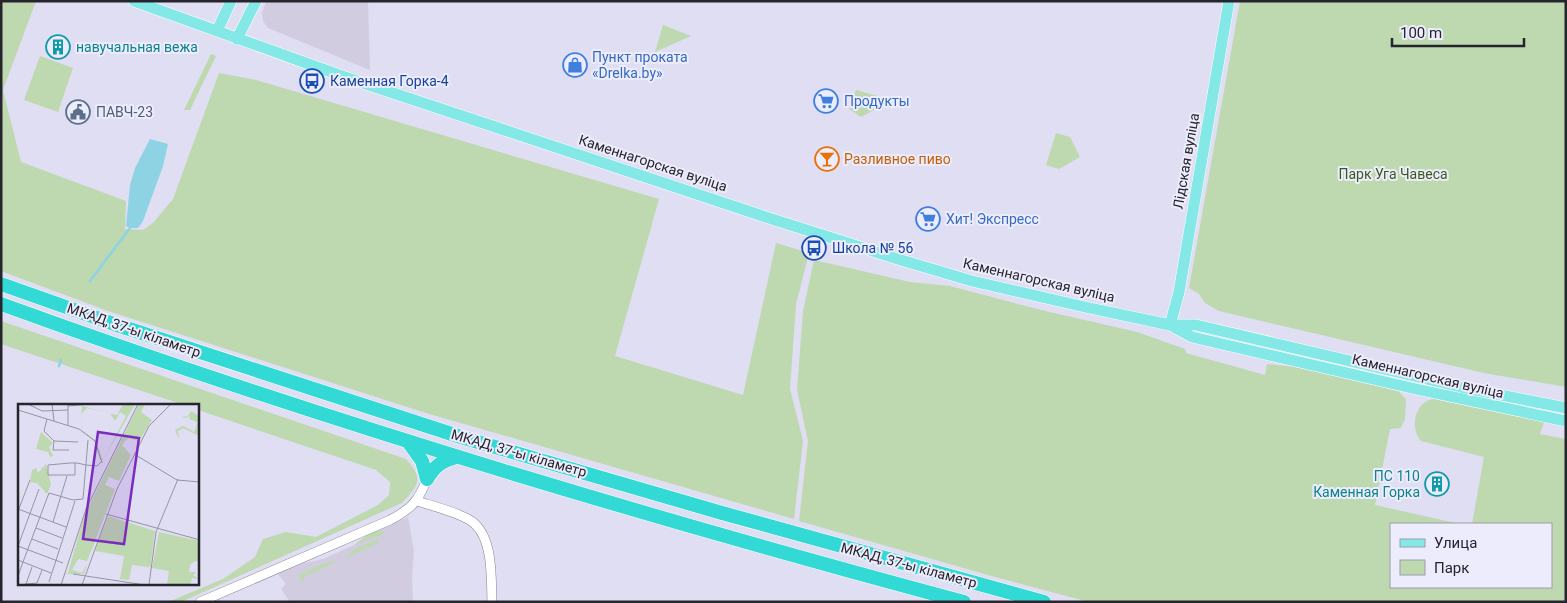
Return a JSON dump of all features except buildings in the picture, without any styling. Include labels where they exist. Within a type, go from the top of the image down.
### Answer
[{"type":"highway","name":"МКАД, 37-ы кіламетр","points":[[1,284],[114,324],[461,436],[731,516],[1044,602]]},
{"type":"highway","name":"МКАД, 37-ы кіламетр","points":[[1,304],[114,345],[409,443],[714,533],[964,602]]},
{"type":"highway","points":[[409,443],[422,461],[426,479]]},
{"type":"highway","points":[[426,479],[437,465],[444,460],[456,457]]},
{"type":"main road","name":"Каменнагорская вуліца","points":[[134,1],[237,39],[476,121],[776,220],[972,281],[1170,325],[1196,325],[1462,387],[1566,408]]},
{"type":"main road","points":[[216,31],[231,1]]},
{"type":"main road","points":[[237,39],[256,1]]},
{"type":"main road","name":"Лідская вуліца","points":[[1170,325],[1179,292],[1229,1]]},
{"type":"main road","name":"Каменнагорская вуліца","points":[[1170,325],[1192,338],[1566,421]]},
{"type":"street","points":[[200,602],[407,511],[417,500],[426,479]]},
{"type":"street","points":[[417,500],[469,519],[479,528],[488,550],[492,602]]},
{"type":"shaded area","points":[[266,1],[368,1],[370,70],[268,28],[263,21],[262,13]]},
{"type":"shaded area","points":[[408,517],[414,551],[413,602],[290,602],[281,589],[286,584],[278,574],[304,563],[323,559],[354,545],[368,535]]},
{"type":"green space","points":[[1,1],[36,1],[3,90],[21,162],[126,201],[125,229],[143,230],[153,223],[173,199],[219,73],[256,80],[659,199],[615,356],[743,395],[776,243],[809,253],[796,304],[790,389],[803,441],[794,519],[426,413],[108,311],[1,271]]},
{"type":"green space","name":"Парк Уга Чавеса","points":[[1240,1],[1566,1],[1566,387],[1484,373],[1219,311],[1205,303],[1199,294],[1189,288]]},
{"type":"green space","points":[[663,25],[691,36],[655,52]]},
{"type":"green space","points":[[211,54],[216,56],[190,110],[184,110]]},
{"type":"green space","points":[[40,56],[73,68],[58,112],[24,100]]},
{"type":"green space","points":[[856,90],[892,100],[861,117],[849,109]]},
{"type":"green space","points":[[1056,133],[1070,137],[1080,157],[1059,169],[1046,165]]},
{"type":"green space","points":[[814,260],[910,282],[950,286],[1041,310],[1137,332],[1185,349],[1186,353],[1265,375],[1267,364],[1296,367],[1398,391],[1406,399],[1405,419],[1401,428],[1390,429],[1375,505],[1456,523],[1390,523],[1390,588],[1552,588],[1552,523],[1472,523],[1484,457],[1421,441],[1415,429],[1418,410],[1427,401],[1434,399],[1544,422],[1540,434],[1566,439],[1566,602],[1089,602],[799,521],[808,441],[797,390],[803,311]]},
{"type":"green space","points":[[1,321],[406,459],[415,472],[417,482],[402,503],[181,602],[168,602],[223,579],[255,557],[263,539],[286,532],[316,537],[378,505],[389,495],[390,482],[376,470],[199,410],[199,404],[181,404],[1,344]]},
{"type":"green space","points":[[378,530],[387,533],[354,545],[368,535]]},
{"type":"green space","points":[[376,540],[380,542],[345,559],[353,550]]},
{"type":"green space","points":[[339,561],[303,577],[305,583],[298,575],[325,563]]},
{"type":"water","points":[[150,139],[168,144],[163,166],[143,221],[138,228],[130,228],[126,226],[130,185],[135,168]]},
{"type":"waterway","points":[[90,281],[130,228]]},
{"type":"waterway","points":[[59,366],[61,360]]},
{"type":"place","name":"навучальная вежа","points":[[58,47]]},
{"type":"place","name":"Пункт проката «Drelka.by»","points":[[575,65]]},
{"type":"place","name":"Каменная Горка-4","points":[[312,81]]},
{"type":"place","name":"Продукты","points":[[826,101]]},
{"type":"place","name":"ПАВЧ-23","points":[[78,112]]},
{"type":"place","name":"Разливное пиво","points":[[827,159]]},
{"type":"place","name":"Хит! Экспресс","points":[[928,219]]},
{"type":"place","name":"Школа № 56","points":[[814,248]]},
{"type":"place","name":"ПС 110 Каменная Горка","points":[[1437,484]]}]
